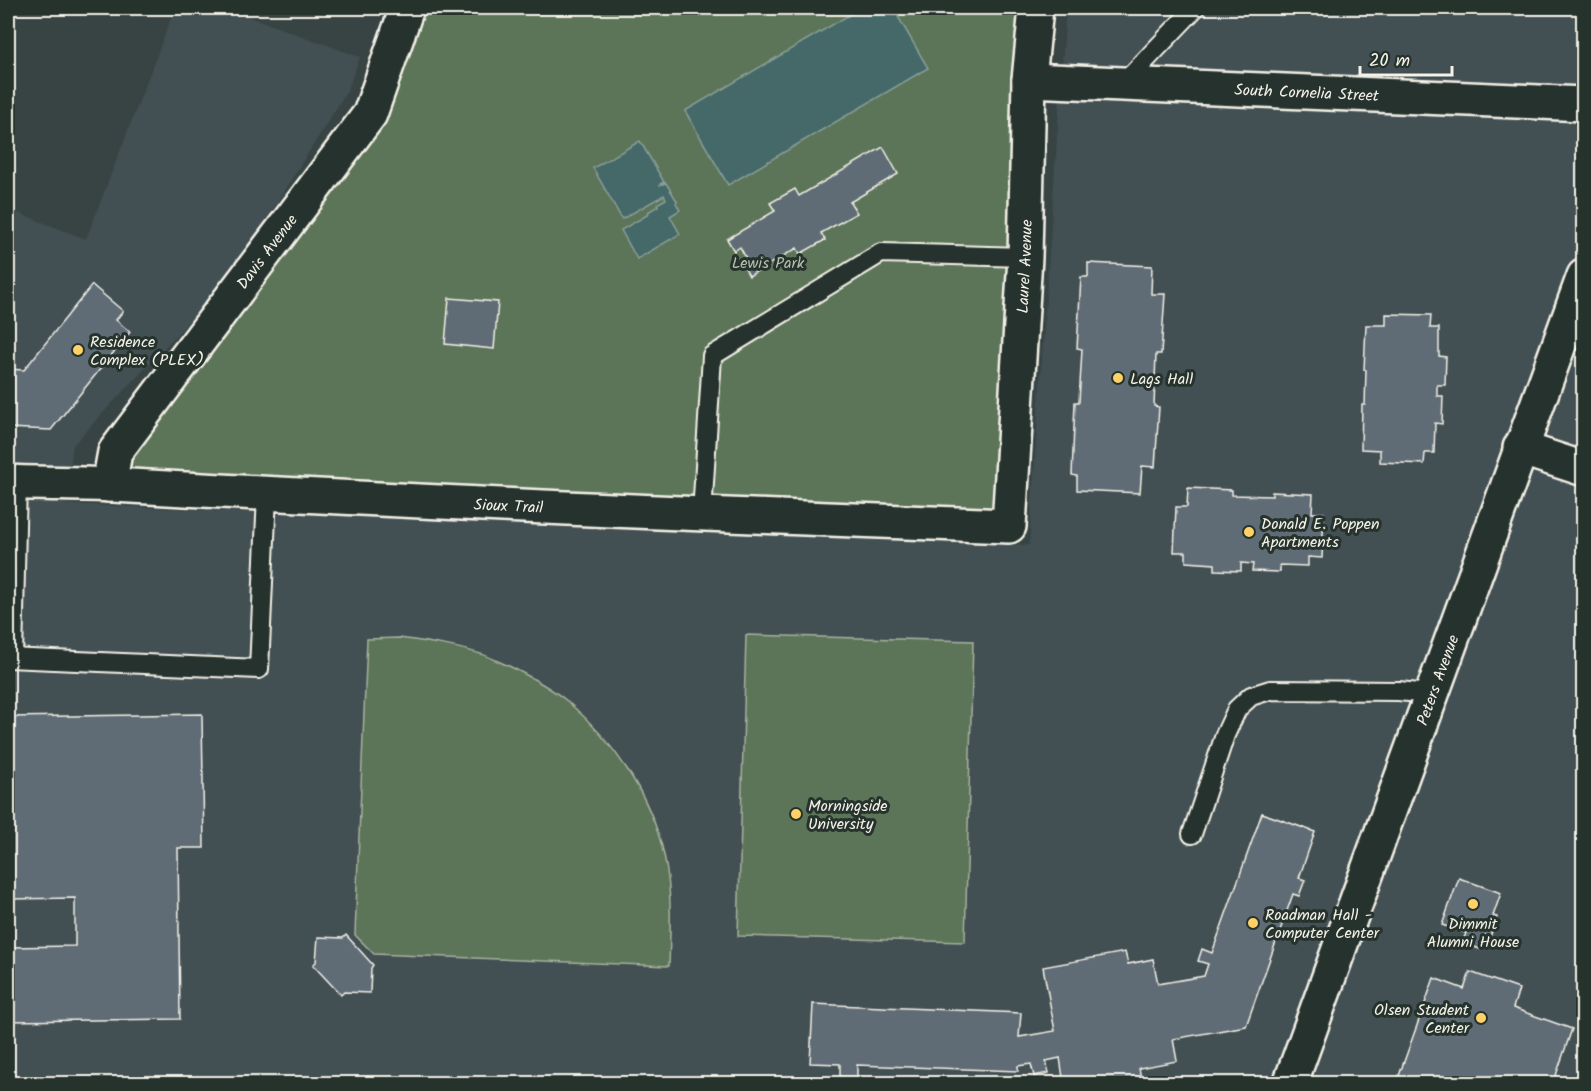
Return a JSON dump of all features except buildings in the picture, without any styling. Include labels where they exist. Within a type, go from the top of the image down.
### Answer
[{"type":"street","name":"Davis Avenue","points":[[110,485],[115,452],[370,114],[407,8]]},
{"type":"street","name":"Laurel Avenue","points":[[1009,526],[1024,257],[1029,80],[1036,8]]},
{"type":"street","name":"South Cornelia Street","points":[[1029,80],[1584,104]]},
{"type":"street","name":"Peters Avenue","points":[[1290,1083],[1584,276]]},
{"type":"street","points":[[1520,448],[1584,470]]},
{"type":"street","name":"Sioux Trail","points":[[12,482],[1009,526]]},
{"type":"lane","points":[[1123,84],[1195,8]]},
{"type":"lane","points":[[702,514],[712,356],[881,253],[1024,257]]},
{"type":"lane","points":[[12,482],[10,658],[260,669],[267,495]]},
{"type":"lane","points":[[1192,834],[1225,735],[1237,709],[1251,696],[1270,690],[1398,691],[1431,694]]},
{"type":"shaded area","name":"Morningside University","points":[[175,8],[225,8],[360,57],[347,91],[229,279],[73,445],[66,504],[1029,545],[1066,8],[1583,8],[1583,1083],[8,1083],[8,209],[86,239]]},
{"type":"green space","name":"Lewis Park","points":[[408,8],[1026,8],[1009,526],[90,486],[370,114]]},
{"type":"green space","points":[[746,635],[973,641],[965,942],[738,936]]},
{"type":"green space","points":[[399,638],[463,649],[509,666],[539,682],[567,701],[602,736],[632,777],[644,799],[662,846],[670,894],[669,966],[374,954],[355,935],[367,639]]},
{"type":"water","points":[[861,8],[893,8],[928,68],[728,185],[685,111]]},
{"type":"water","points":[[640,141],[664,182],[660,185],[666,183],[677,201],[680,210],[670,216],[680,234],[637,259],[621,230],[649,214],[648,212],[658,206],[657,204],[666,199],[664,195],[622,219],[593,168]]},
{"type":"place","name":"Residence Complex (PLEX)","points":[[78,350]]},
{"type":"place","name":"Lags Hall","points":[[1118,378]]},
{"type":"place","name":"Donald E. Poppen Apartments","points":[[1249,532]]},
{"type":"place","name":"Morningside University","points":[[796,814]]},
{"type":"place","name":"Dimmit Alumni House","points":[[1473,904]]},
{"type":"place","name":"Roadman Hall - Computer Center","points":[[1253,923]]},
{"type":"place","name":"Olsen Student Center","points":[[1481,1018]]}]
